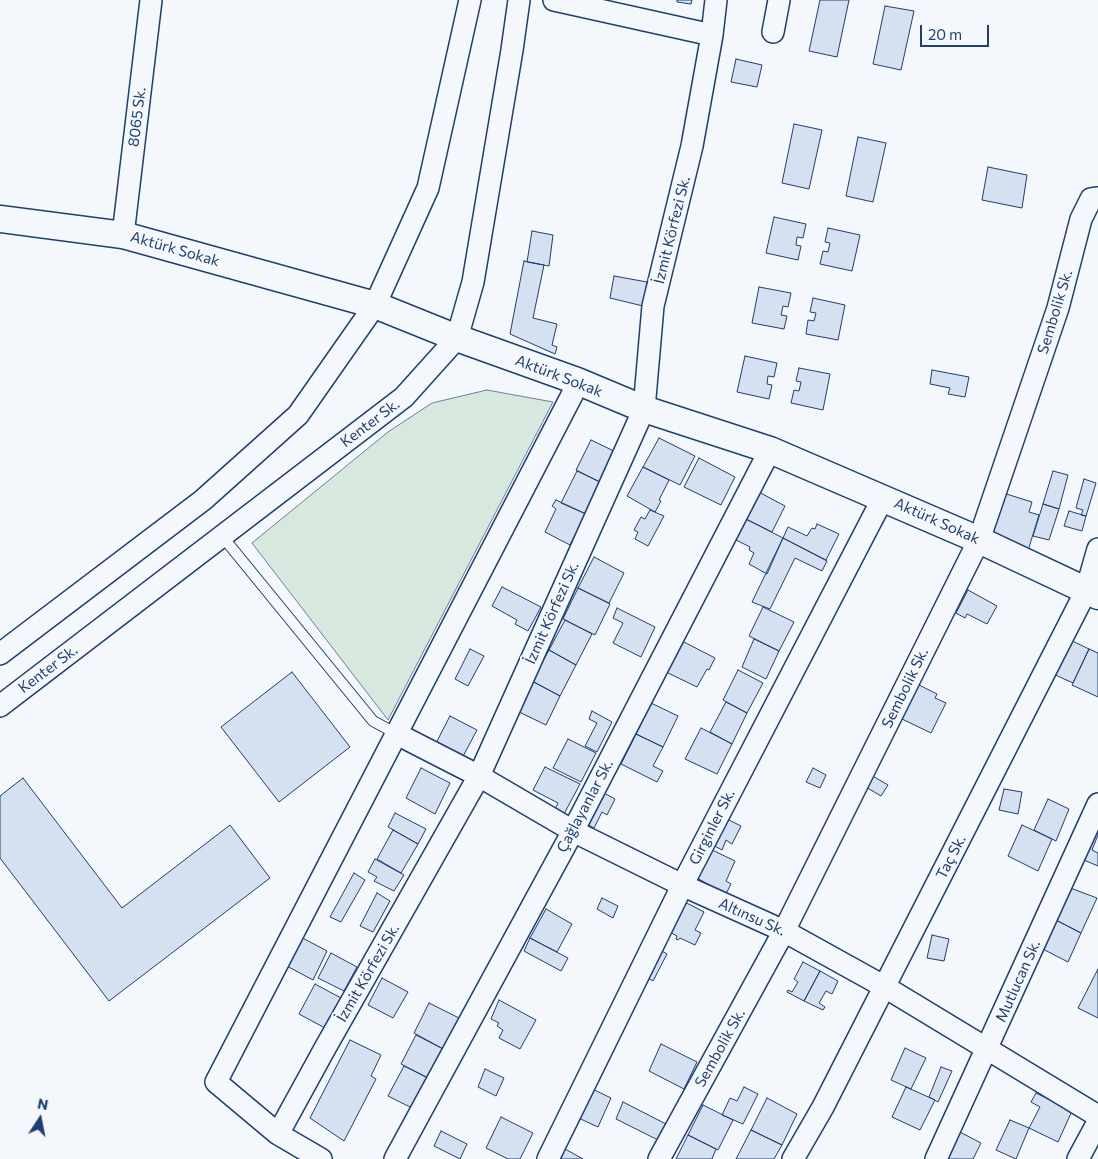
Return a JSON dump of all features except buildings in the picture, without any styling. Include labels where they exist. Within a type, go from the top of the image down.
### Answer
[{"type":"street","name":"8065 Sk.","points":[[123,235],[151,0]]},
{"type":"street","points":[[0,654],[203,500],[298,415],[375,305],[428,188],[470,0]]},
{"type":"street","name":"Kenter Sk.","points":[[0,706],[404,397],[457,338],[473,282],[519,0]]},
{"type":"street","points":[[554,0],[712,35]]},
{"type":"street","name":"İzmit Körfezi Sk.","points":[[278,1134],[479,776],[644,409],[653,306],[692,146],[712,35],[716,0]]},
{"type":"street","points":[[773,32],[779,0]]},
{"type":"street","name":"Sembolik Sk.","points":[[659,1159],[784,931],[979,540],[1058,308],[1081,219],[1091,199],[1098,198]]},
{"type":"street","name":"Aktürk Sokak","points":[[0,219],[123,235],[375,305],[457,338],[577,381],[644,409],[770,450],[979,540],[1092,593]]},
{"type":"street","points":[[321,1159],[278,1134],[216,1082],[572,395],[577,381]]},
{"type":"street","name":"Çağlayanlar Sk.","points":[[395,1159],[573,831],[770,450]]},
{"type":"street","name":"Girginler Sk.","points":[[548,1159],[682,886],[883,498]]},
{"type":"street","name":"Taç Sk.","points":[[792,1159],[823,1107],[1092,593],[1098,549]]},
{"type":"street","name":"Altınsu Sk.","points":[[397,734],[479,776],[573,831],[682,886],[784,931],[885,987],[1098,1116]]},
{"type":"street","name":"Mutlucan Sk.","points":[[936,1159],[1098,804]]},
{"type":"street","points":[[1078,1159],[1098,1122]]},
{"type":"lane","points":[[222,536],[373,721],[397,734]]},
{"type":"shaded area","points":[[487,390],[553,402],[388,720],[252,543],[388,432],[432,403]]}]
